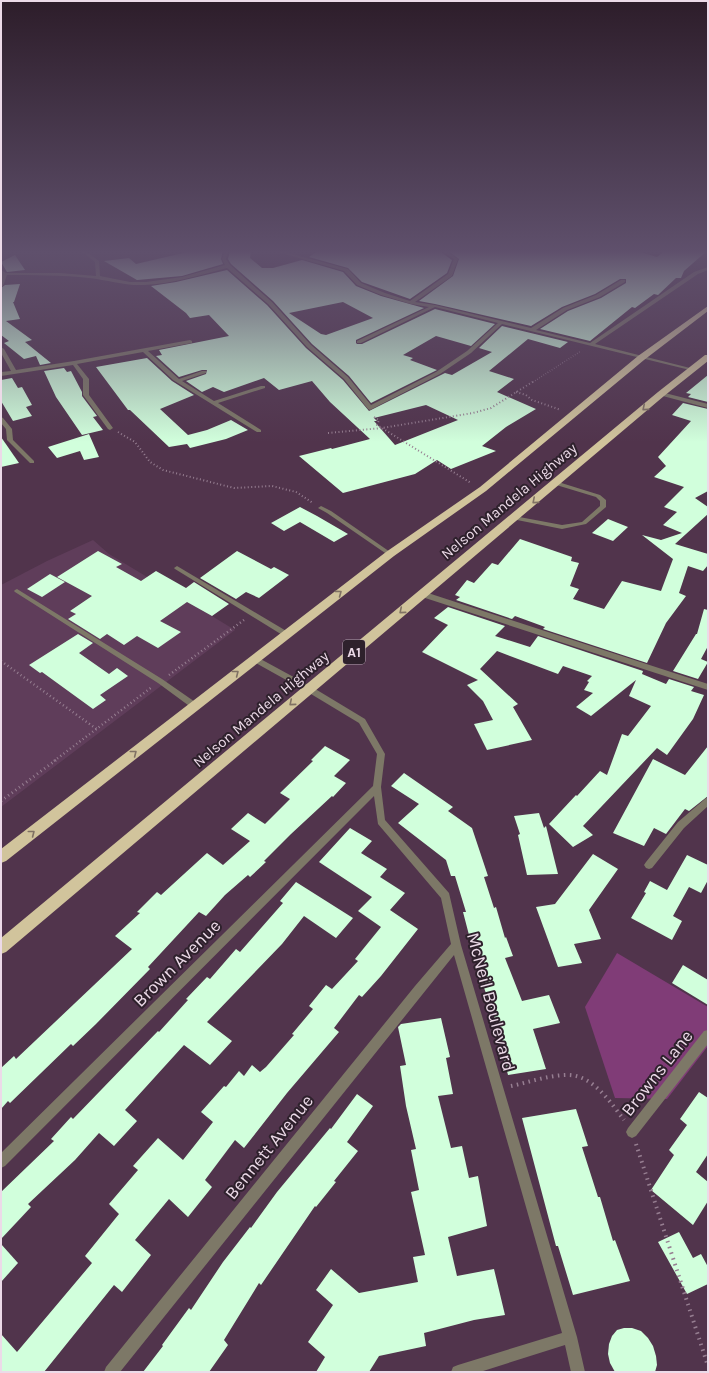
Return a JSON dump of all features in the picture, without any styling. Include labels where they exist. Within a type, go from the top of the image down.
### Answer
[{"type":"highway","name":"Nelson Mandela Highway","points":[[1,857],[390,554],[483,489],[641,358],[700,314]]},
{"type":"highway","name":"Nelson Mandela Highway","points":[[1,948],[661,394],[708,357]]},
{"type":"street","points":[[280,314],[309,346],[346,378],[370,408],[438,373],[469,352],[502,322]]},
{"type":"street","points":[[359,342],[418,314]]},
{"type":"street","points":[[469,314],[692,370]]},
{"type":"street","points":[[532,330],[557,314]]},
{"type":"street","points":[[591,345],[635,314]]},
{"type":"street","points":[[1,374],[74,363],[190,342]]},
{"type":"street","points":[[1,349],[14,371]]},
{"type":"street","points":[[144,350],[178,381],[259,431]]},
{"type":"street","points":[[74,363],[86,379],[86,395],[110,428]]},
{"type":"street","points":[[178,381],[204,372]]},
{"type":"street","points":[[212,403],[263,387]]},
{"type":"street","points":[[661,394],[708,406]]},
{"type":"street","points":[[1,420],[9,429],[10,440],[32,462]]},
{"type":"street","points":[[321,508],[333,514],[390,554]]},
{"type":"street","points":[[422,594],[708,686]]},
{"type":"street","name":"McNeil Boulevard","points":[[255,659],[362,721],[381,754],[377,787],[381,820],[446,896],[456,945],[570,1337],[578,1372]]},
{"type":"street","name":"Brown Avenue","points":[[1,1162],[377,787]]},
{"type":"street","points":[[649,865],[681,825],[708,801]]},
{"type":"street","name":"Bennett Avenue","points":[[111,1372],[456,945]]},
{"type":"street","name":"Browns Lane","points":[[632,1132],[708,1036]]},
{"type":"street","points":[[458,1372],[570,1337]]},
{"type":"lane","points":[[514,518],[562,527],[584,523],[604,507],[603,500],[598,496],[555,483]]},
{"type":"lane","points":[[177,568],[286,634]]},
{"type":"lane","points":[[18,592],[160,681],[195,706]]},
{"type":"path","points":[[328,432],[382,428],[473,413],[491,408],[591,345]]},
{"type":"path","points":[[516,392],[526,395],[532,400],[573,414]]},
{"type":"path","points":[[370,408],[374,417],[379,420],[378,425],[382,428],[422,456],[483,489]]},
{"type":"path","points":[[110,428],[135,442],[138,449],[150,462],[163,470],[234,488],[272,486],[296,492],[321,508]]},
{"type":"path","points":[[1,802],[98,730],[160,681],[245,619]]},
{"type":"path","points":[[1,661],[98,730]]},
{"type":"path","points":[[497,1089],[570,1075],[583,1078],[603,1094],[632,1132],[708,1366]]},
{"type":"shaded area","points":[[93,540],[109,554],[235,630],[1,807],[1,585],[47,561]]},
{"type":"shaded area","points":[[617,953],[708,1007],[708,1046],[667,1099],[615,1098],[585,1007]]},
{"type":"building","points":[[1,314],[18,314],[20,319],[6,321],[32,340],[25,342],[51,363],[40,365],[36,356],[24,359],[4,343],[9,341],[1,335]]},
{"type":"building","points":[[187,314],[275,314],[306,348],[343,380],[369,411],[445,373],[452,375],[492,352],[479,348],[502,326],[568,342],[560,348],[528,339],[489,371],[514,379],[497,392],[536,409],[506,427],[482,446],[496,451],[451,469],[437,460],[415,474],[343,493],[299,456],[370,439],[330,402],[312,381],[279,390],[264,378],[224,392],[213,387],[202,392],[186,381],[206,374],[207,370],[202,370],[179,377],[156,356],[162,355],[159,350],[229,336],[209,315],[190,318]],"holes":[[[426,405],[458,420],[395,445],[374,421],[377,421],[374,418]]]},
{"type":"building","points":[[285,314],[291,314],[321,334],[326,335],[373,318],[366,314],[411,314],[356,340],[357,344],[362,344],[424,314],[455,314],[495,324],[471,346],[436,336],[403,355],[413,358],[410,360],[437,370],[371,403],[349,376],[312,344]]},
{"type":"building","points":[[479,314],[550,314],[531,326]]},
{"type":"building","points":[[563,314],[623,314],[590,341],[540,329]]},
{"type":"building","points":[[147,358],[172,381],[194,395],[160,409],[188,435],[207,430],[231,420],[248,430],[226,439],[190,448],[187,444],[169,447],[130,410],[128,410],[96,367]]},
{"type":"building","points":[[64,368],[67,372],[71,371],[82,392],[82,396],[97,416],[93,417],[103,430],[82,435],[56,397],[44,371]]},
{"type":"building","points":[[708,375],[708,402],[688,397],[691,394],[686,393]]},
{"type":"building","points":[[12,378],[18,388],[22,387],[32,405],[26,407],[32,416],[13,421],[1,401],[1,380]]},
{"type":"building","points":[[683,403],[708,409],[708,491],[695,498],[708,507],[708,514],[675,544],[708,554],[708,565],[703,571],[688,566],[679,593],[686,596],[666,623],[647,663],[543,629],[545,627],[515,616],[512,619],[456,600],[460,597],[455,595],[467,580],[474,583],[492,563],[498,565],[520,539],[572,557],[571,561],[579,563],[570,586],[579,589],[573,599],[604,609],[622,581],[661,591],[673,559],[642,535],[661,540],[682,533],[663,525],[677,512],[664,507],[684,487],[654,477],[666,466],[658,457],[691,421],[672,415]]},
{"type":"building","points":[[89,434],[99,457],[84,460],[80,451],[57,458],[48,447]]},
{"type":"building","points":[[1,437],[19,463],[1,467]]},
{"type":"building","points":[[300,507],[348,534],[334,542],[300,522],[284,531],[271,523]]},
{"type":"building","points":[[608,519],[628,527],[613,541],[592,533]]},
{"type":"building","points":[[98,551],[122,564],[116,567],[141,581],[156,571],[186,588],[194,582],[229,604],[212,616],[187,602],[160,621],[181,632],[158,648],[137,636],[124,645],[107,634],[100,639],[68,619],[76,614],[70,611],[92,596],[57,577]]},
{"type":"building","points":[[237,551],[271,569],[274,567],[289,575],[259,598],[246,592],[236,599],[200,578]]},
{"type":"building","points":[[50,574],[65,582],[42,597],[27,589]]},
{"type":"building","points":[[448,607],[505,626],[495,636],[530,647],[538,636],[643,671],[642,674],[666,684],[669,679],[694,687],[691,691],[704,695],[693,719],[667,755],[657,748],[583,826],[593,835],[573,847],[549,824],[600,771],[607,775],[622,734],[628,736],[651,706],[629,696],[636,680],[591,716],[576,707],[593,693],[584,690],[589,682],[587,681],[592,676],[563,666],[558,674],[497,651],[480,669],[518,704],[513,707],[532,740],[487,750],[474,724],[493,720],[483,701],[467,685],[478,680],[422,652],[448,625],[434,618]]},
{"type":"building","points":[[704,609],[708,610],[708,646],[701,659],[708,662],[698,679],[673,671],[697,634]]},
{"type":"building","points":[[78,634],[93,643],[79,653],[109,674],[117,668],[128,676],[100,695],[106,700],[93,709],[42,672],[40,673],[29,665]]},
{"type":"building","points":[[325,746],[350,760],[334,776],[346,783],[333,797],[332,796],[291,834],[264,861],[266,862],[250,877],[248,875],[225,895],[206,916],[199,912],[148,967],[150,969],[96,1024],[73,1046],[71,1044],[10,1103],[8,1101],[1,1109],[1,1068],[14,1056],[16,1059],[132,949],[115,936],[140,913],[137,912],[157,892],[161,895],[207,853],[223,865],[250,841],[231,829],[248,813],[265,824],[290,799],[280,793],[313,761],[311,760]]},
{"type":"building","points":[[708,746],[708,796],[689,811],[685,809],[666,834],[654,828],[644,846],[613,833],[653,759],[685,775]]},
{"type":"building","points":[[404,773],[453,807],[448,811],[472,828],[488,876],[484,877],[494,908],[496,907],[505,938],[506,937],[513,956],[505,958],[522,1001],[549,995],[560,1023],[533,1029],[546,1069],[508,1075],[500,1044],[503,1043],[480,976],[485,974],[471,935],[469,935],[463,912],[466,912],[455,876],[451,876],[446,860],[398,823],[419,804],[391,786]]},
{"type":"building","points":[[539,813],[544,828],[546,826],[558,874],[527,875],[518,835],[520,834],[514,816]]},
{"type":"building","points":[[350,828],[372,841],[361,853],[387,869],[380,877],[405,893],[390,910],[418,929],[381,976],[362,997],[359,995],[334,1028],[339,1032],[287,1093],[244,1148],[235,1140],[205,1180],[212,1187],[188,1217],[169,1199],[135,1240],[151,1255],[122,1292],[114,1285],[44,1372],[1,1372],[1,1334],[17,1352],[92,1263],[85,1256],[119,1214],[109,1204],[138,1170],[133,1166],[158,1138],[183,1160],[213,1122],[201,1112],[224,1086],[226,1087],[239,1071],[244,1076],[252,1065],[260,1072],[266,1067],[294,1035],[292,1034],[313,1009],[309,1006],[326,985],[332,989],[358,961],[355,959],[381,927],[358,911],[372,897],[319,862]]},
{"type":"building","points":[[593,854],[618,869],[589,910],[601,939],[574,944],[582,963],[558,967],[536,907],[555,904]]},
{"type":"building","points":[[687,855],[708,865],[708,880],[701,893],[689,887],[673,916],[682,921],[672,940],[631,918],[646,893],[644,892],[650,881],[667,890]]},
{"type":"building","points":[[296,882],[353,918],[336,938],[304,916],[282,944],[207,1022],[232,1041],[210,1065],[184,1045],[125,1110],[137,1121],[114,1146],[99,1133],[75,1160],[28,1204],[31,1207],[1,1239],[1,1192],[54,1141],[51,1139],[71,1117],[73,1119],[158,1031],[159,1032],[188,1000],[186,999],[207,977],[210,979],[236,949],[240,952],[283,903],[280,901]]},
{"type":"building","points":[[683,965],[708,980],[708,1005],[672,983]]},
{"type":"building","points":[[441,1018],[450,1057],[446,1058],[453,1094],[438,1096],[451,1148],[462,1146],[469,1178],[478,1176],[487,1226],[448,1237],[457,1276],[494,1269],[505,1315],[474,1320],[424,1333],[426,1346],[379,1356],[369,1372],[316,1372],[325,1357],[308,1342],[333,1305],[316,1290],[331,1269],[359,1293],[418,1282],[413,1257],[425,1255],[411,1192],[419,1190],[411,1150],[416,1149],[406,1106],[400,1066],[406,1065],[398,1027],[401,1024]]},
{"type":"building","points":[[699,1092],[708,1098],[708,1154],[696,1172],[708,1182],[708,1201],[693,1225],[651,1190],[674,1155],[669,1150],[687,1125],[680,1119]]},
{"type":"building","points":[[357,1094],[373,1106],[347,1142],[358,1151],[334,1181],[336,1182],[316,1207],[315,1206],[261,1285],[259,1283],[224,1340],[228,1345],[209,1372],[143,1372],[189,1308],[191,1310],[223,1262],[250,1227],[251,1228],[277,1192],[330,1128],[331,1129]]},
{"type":"building","points":[[576,1109],[588,1146],[582,1147],[598,1197],[600,1197],[613,1241],[615,1240],[630,1281],[573,1295],[558,1246],[556,1246],[522,1118]]},
{"type":"building","points":[[679,1232],[693,1258],[701,1254],[708,1267],[708,1284],[687,1294],[658,1242]]},
{"type":"building","points":[[1,1244],[18,1263],[1,1282]]},
{"type":"building","points":[[632,1328],[641,1331],[648,1338],[653,1346],[656,1356],[657,1365],[655,1372],[615,1372],[610,1363],[608,1354],[609,1344],[612,1336],[617,1330]]}]
